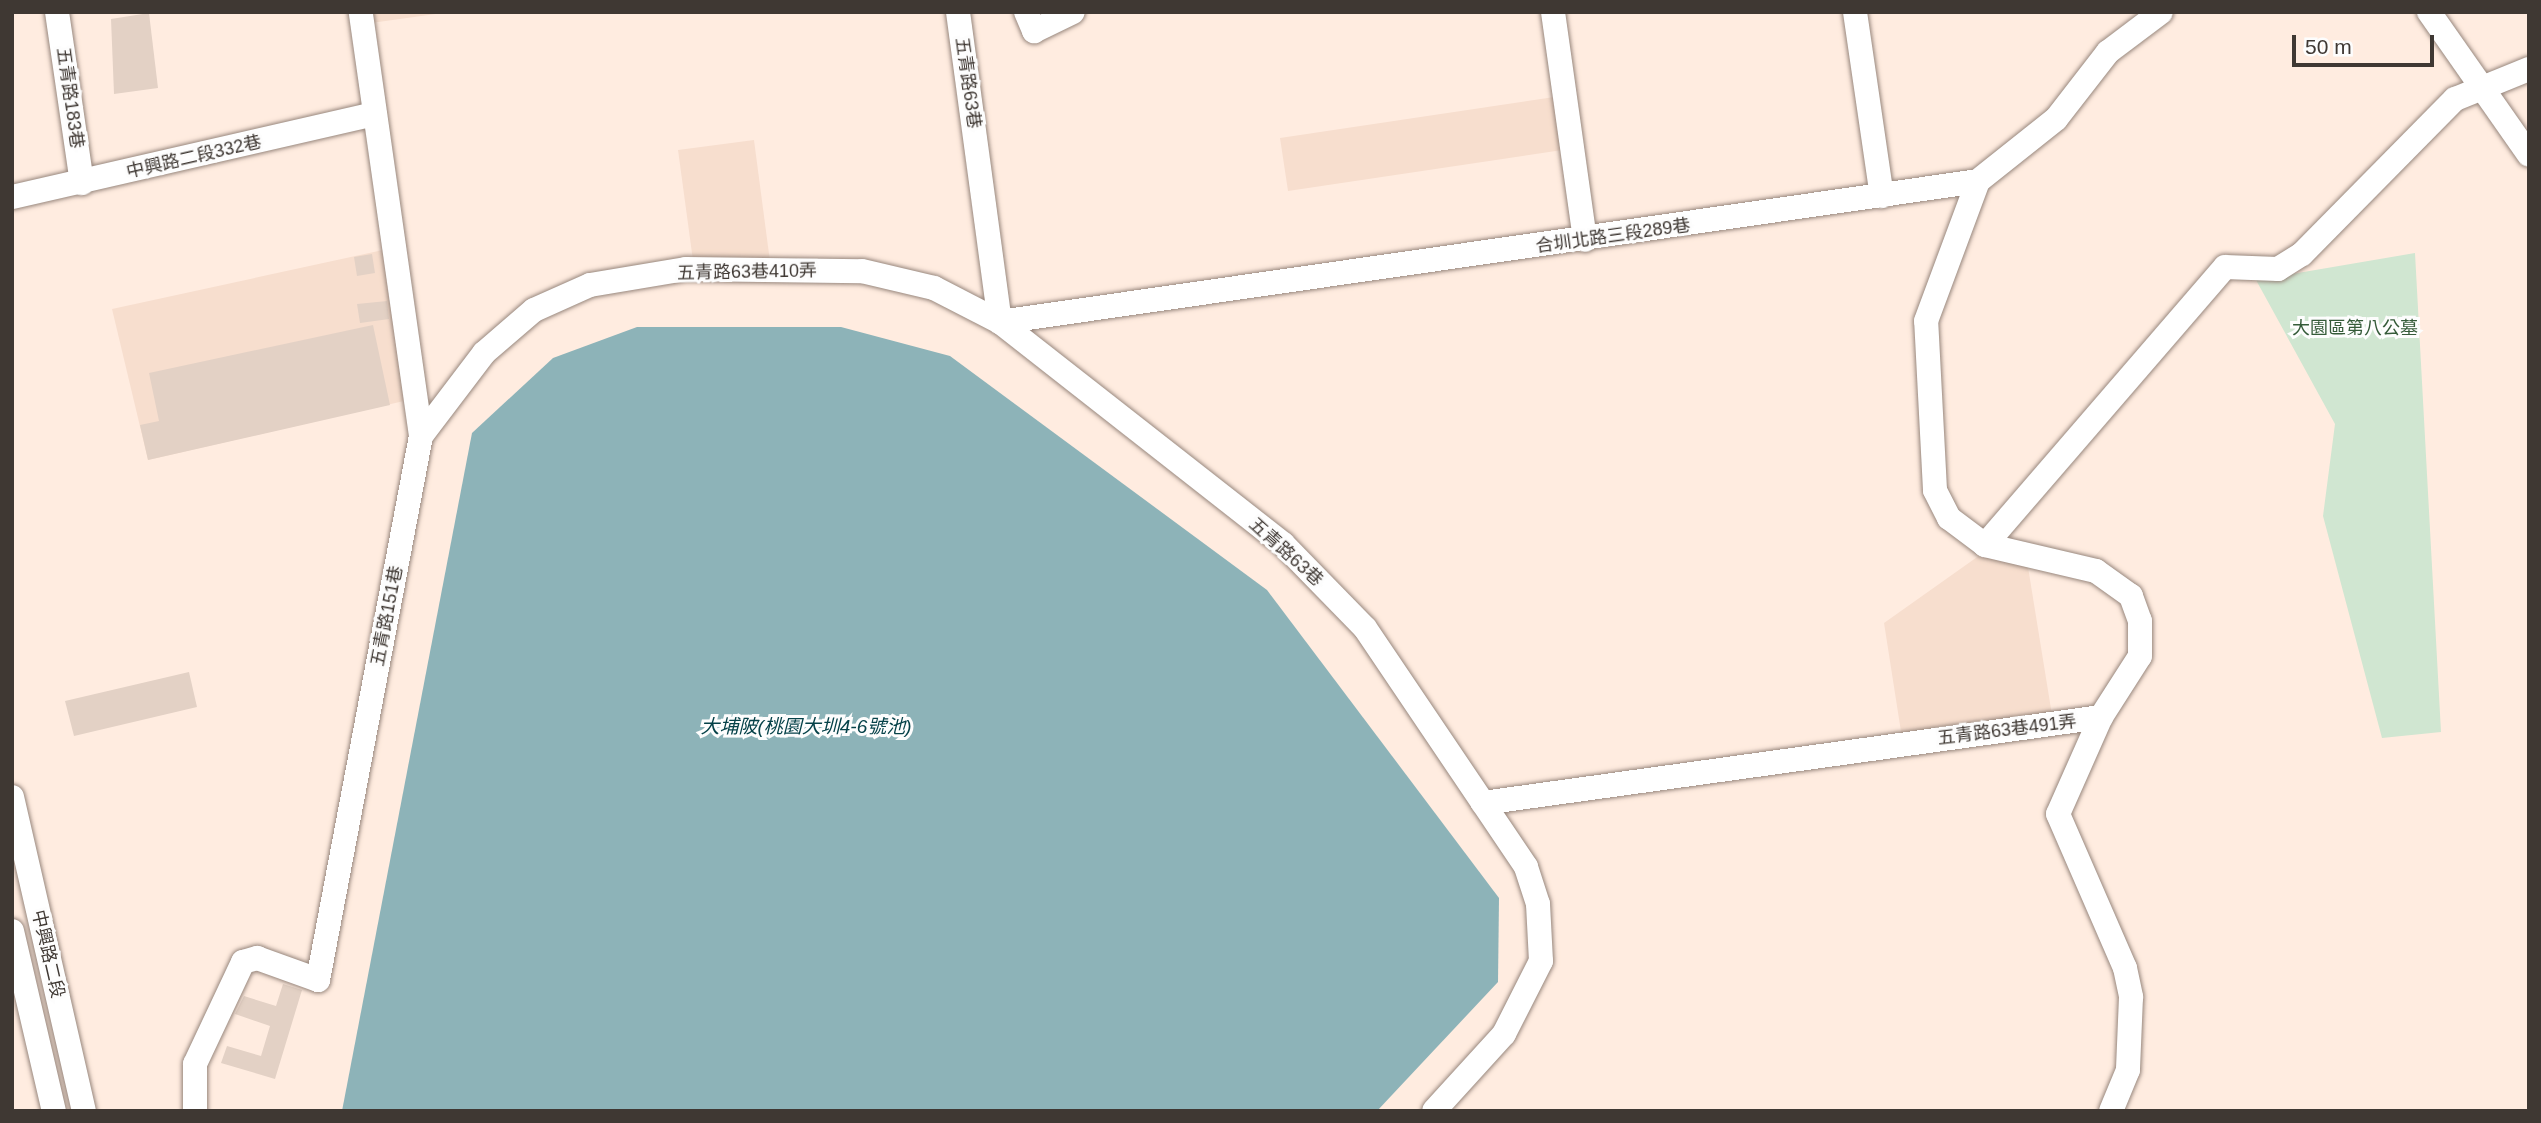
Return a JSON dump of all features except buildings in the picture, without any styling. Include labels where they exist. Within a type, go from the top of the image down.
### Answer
[{"type":"street","name":"五青路183巷","points":[[57,12],[82,183]]},
{"type":"street","name":"五青路151巷","points":[[195,1111],[195,1064],[243,962],[257,958],[317,980],[421,436],[360,12]]},
{"type":"street","name":"五青路63巷","points":[[958,12],[1000,322],[1283,544],[1365,628],[1526,867],[1538,904],[1541,961],[1504,1034],[1434,1111]]},
{"type":"street","points":[[1026,12],[1034,31],[1073,12]]},
{"type":"street","points":[[1553,12],[1585,240]]},
{"type":"street","points":[[1855,12],[1882,196]]},
{"type":"street","name":"合圳北路三段289巷","points":[[1000,322],[1585,240],[1978,181],[2056,119],[2108,52],[2161,12]]},
{"type":"street","points":[[2429,12],[2529,155]]},
{"type":"street","points":[[1985,545],[2225,267],[2278,269],[2302,254],[2455,99],[2484,91],[2529,69]]},
{"type":"street","name":"中興路二段332巷","points":[[12,197],[375,114]]},
{"type":"street","name":"五青路63巷491弄","points":[[1483,803],[2101,718],[2140,656],[2131,596],[2096,570],[1985,545],[1949,518],[1935,490],[1923,350],[1926,321],[1978,181]]},
{"type":"street","name":"五青路63巷410弄","points":[[421,436],[484,353],[534,310],[590,285],[686,269],[862,271],[934,288],[1000,322]]},
{"type":"street","points":[[2101,718],[2057,814],[2125,968],[2131,997],[2128,1070],[2112,1111]]},
{"type":"street","name":"中興路二段","points":[[12,798],[84,1111]]},
{"type":"street","name":"中興路二段","points":[[12,931],[54,1111]]},
{"type":"shaded area","points":[[369,12],[450,12],[371,23]]},
{"type":"shaded area","points":[[1561,96],[1569,149],[1288,191],[1280,138]]},
{"type":"shaded area","points":[[754,140],[771,269],[694,268],[678,150]]},
{"type":"shaded area","points":[[383,250],[404,401],[148,460],[112,309]]},
{"type":"shaded area","points":[[1980,555],[2028,567],[2052,715],[1902,738],[1884,623]]},
{"type":"green space","name":"大園區第八公墓","points":[[2415,253],[2441,732],[2382,738],[2323,516],[2335,424],[2256,280]]},
{"type":"water","name":"大埔陂(桃園大圳4-6號池)","points":[[637,327],[841,327],[950,356],[1267,590],[1499,898],[1498,982],[1377,1111],[342,1111],[472,433],[553,358]]}]
